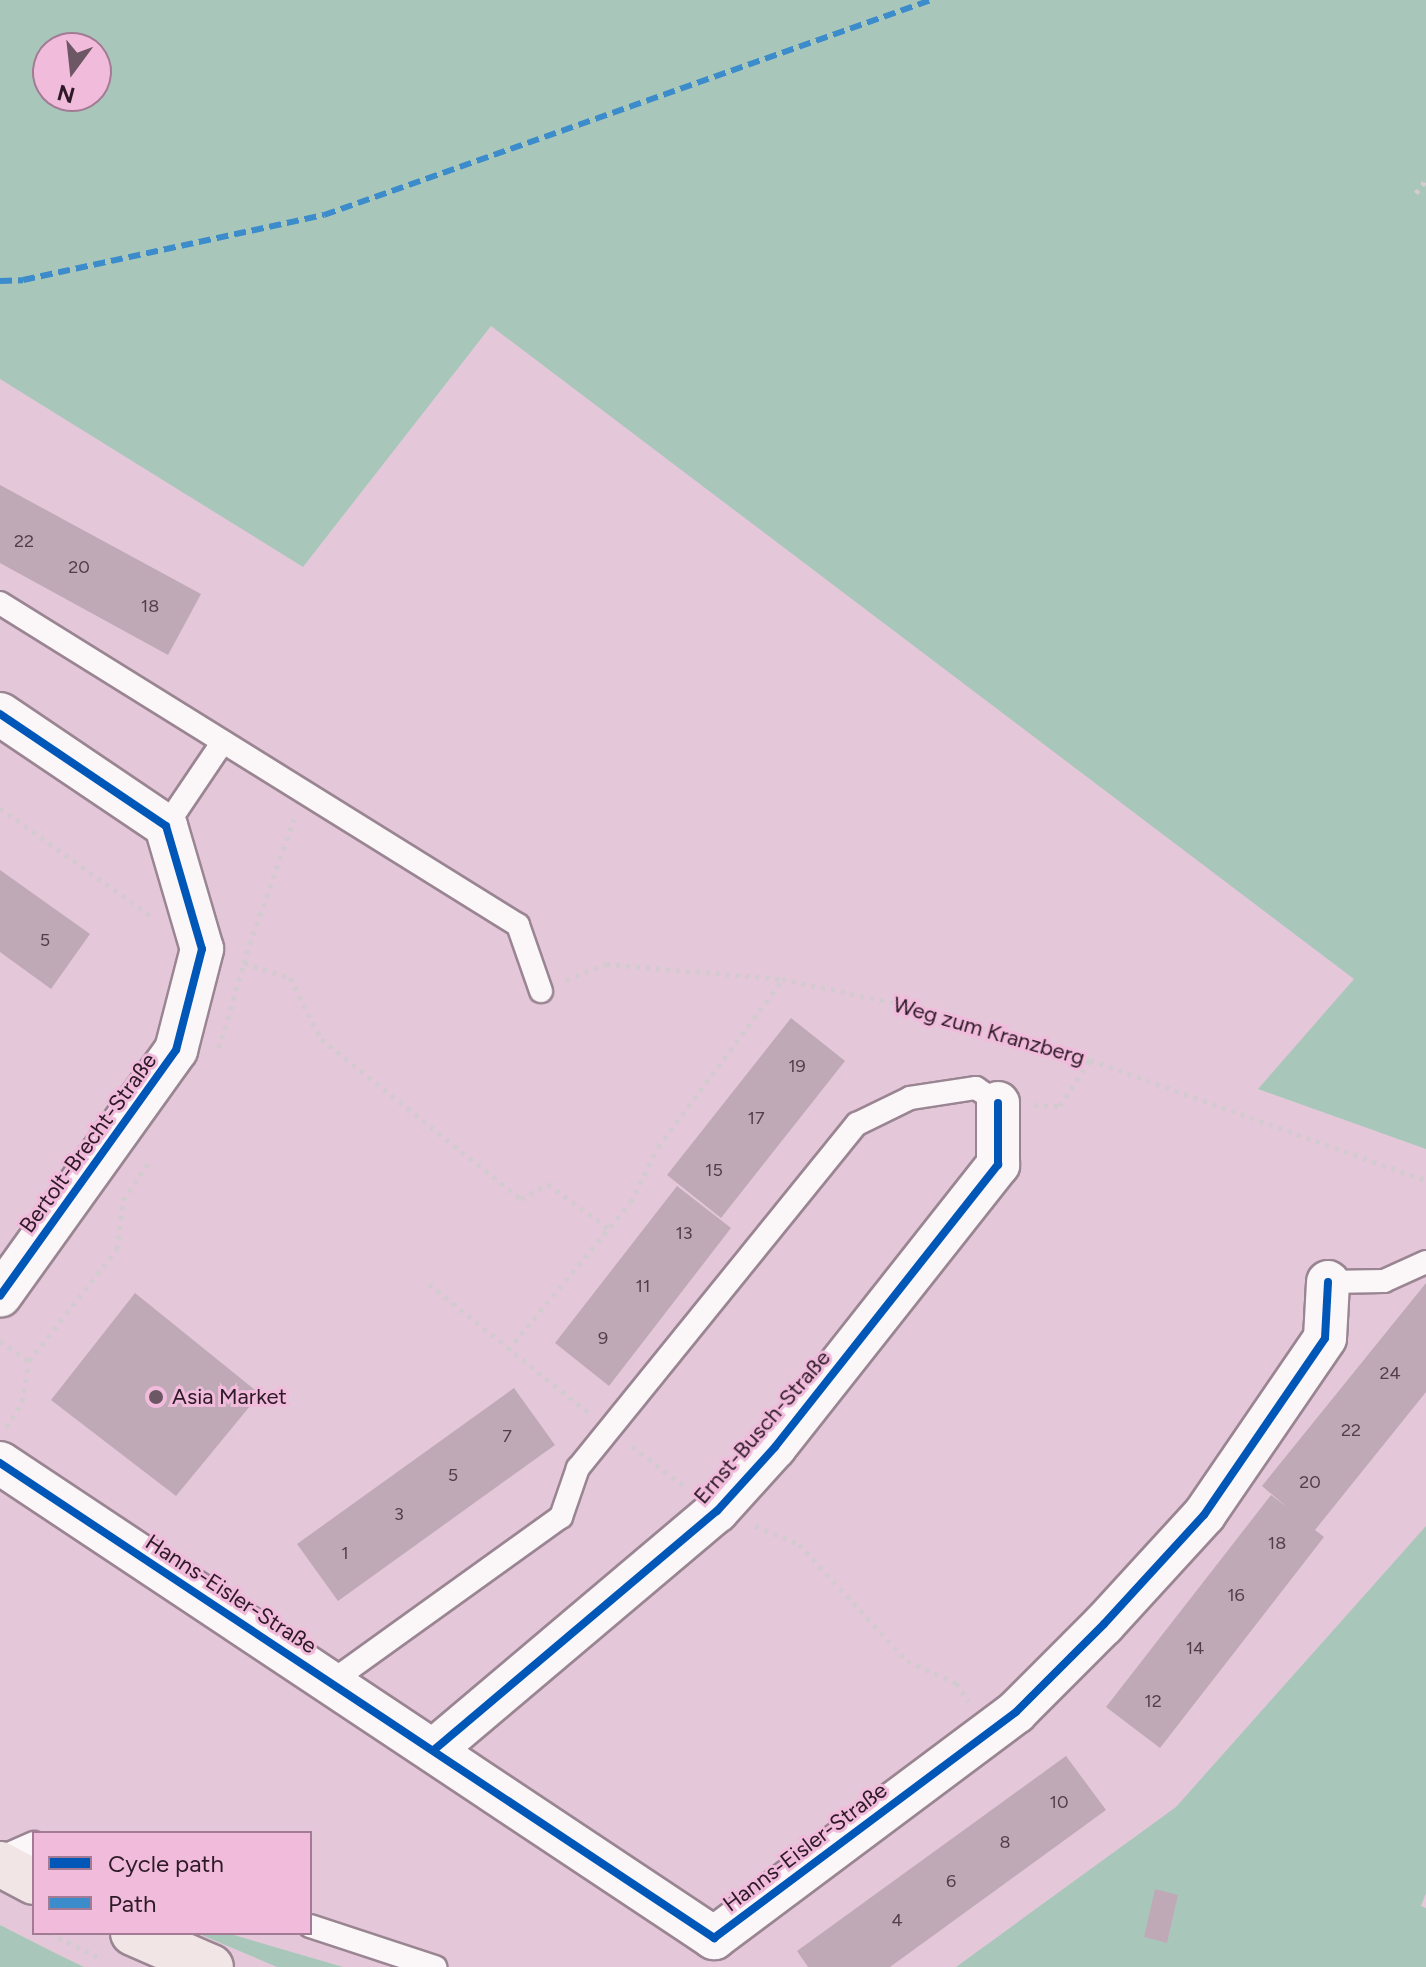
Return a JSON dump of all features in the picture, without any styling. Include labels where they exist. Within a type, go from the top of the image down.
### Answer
[{"type":"main road","points":[[0,1861],[32,1881]]},
{"type":"main road","points":[[138,1935],[211,1967]]},
{"type":"street","points":[[0,714],[166,826]]},
{"type":"street","name":"Bertolt-Brecht-Straße","points":[[0,1296],[176,1050],[202,949],[166,826]]},
{"type":"street","name":"Ernst-Busch-Straße","points":[[435,1749],[717,1511],[775,1447],[998,1165],[998,1103]]},
{"type":"street","name":"Hanns-Eisler-Straße","points":[[0,1463],[435,1749],[714,1938],[1016,1712],[1104,1624],[1204,1515],[1325,1338],[1328,1282]]},
{"type":"lane","points":[[0,603],[518,925],[541,991]]},
{"type":"lane","points":[[166,826],[222,743]]},
{"type":"lane","points":[[331,1682],[561,1517],[578,1468],[613,1431],[857,1124],[910,1098],[976,1088],[998,1103]]},
{"type":"lane","points":[[1328,1282],[1384,1281],[1426,1262]]},
{"type":"lane","points":[[0,1861],[32,1844]]},
{"type":"lane","points":[[312,1927],[435,1967]]},
{"type":"path","points":[[1416,193],[1426,180]]},
{"type":"path","points":[[218,1051],[244,963],[290,978],[321,1039],[521,1199],[548,1184],[609,1229]]},
{"type":"path","points":[[508,1350],[631,1202],[658,1147],[782,979]]},
{"type":"path","points":[[998,1103],[1060,1106],[1090,1060]]},
{"type":"path","points":[[0,1435],[22,1402],[29,1361],[117,1249],[123,1200],[156,1151]]},
{"type":"path","points":[[429,1284],[508,1350],[717,1511],[799,1544],[907,1661],[956,1683],[988,1732]]},
{"type":"path","points":[[0,1341],[29,1361]]},
{"type":"path","points":[[53,1935],[117,1967]]},
{"type":"green space","points":[[0,0],[1426,0],[1426,1149],[1258,1089],[1354,979],[491,326],[303,567],[0,379]]},
{"type":"green space","points":[[1426,1526],[1426,1893],[1421,1906],[1426,1908],[1426,1967],[956,1967],[1176,1807]]},
{"type":"green space","points":[[0,1925],[57,1954],[84,1967],[0,1967]]},
{"type":"green space","points":[[202,1935],[234,1935],[343,1967],[277,1967]]},
{"type":"building","points":[[0,485],[201,594],[168,655],[0,563]]},
{"type":"building","points":[[0,870],[90,934],[51,989],[0,952]]},
{"type":"building","points":[[791,1018],[845,1061],[721,1218],[667,1175]]},
{"type":"building","points":[[677,1186],[731,1228],[609,1386],[555,1343]]},
{"type":"building","points":[[1426,1283],[1426,1392],[1315,1530],[1324,1537],[1160,1748],[1106,1707],[1271,1495],[1287,1507],[1262,1486]]},
{"type":"building","name":"Asia Market","points":[[135,1293],[260,1394],[176,1496],[51,1400]]},
{"type":"building","points":[[514,1388],[555,1445],[338,1601],[297,1544]]},
{"type":"building","points":[[1066,1756],[1106,1810],[890,1967],[808,1967],[797,1951]]},
{"type":"building","points":[[1155,1889],[1178,1895],[1167,1943],[1144,1937]]},
{"type":"marked path","points":[[0,281],[23,280],[324,215],[931,0]]},
{"type":"cycle path","points":[[0,714],[166,826],[202,949],[176,1050],[0,1296]]},
{"type":"cycle path","points":[[435,1749],[717,1511],[775,1447],[998,1165],[998,1103]]},
{"type":"cycle path","points":[[0,1463],[714,1938],[1016,1712],[1104,1624],[1204,1515],[1325,1338],[1328,1282]]},
{"type":"place","name":"Asia Market","points":[[156,1397]]}]
